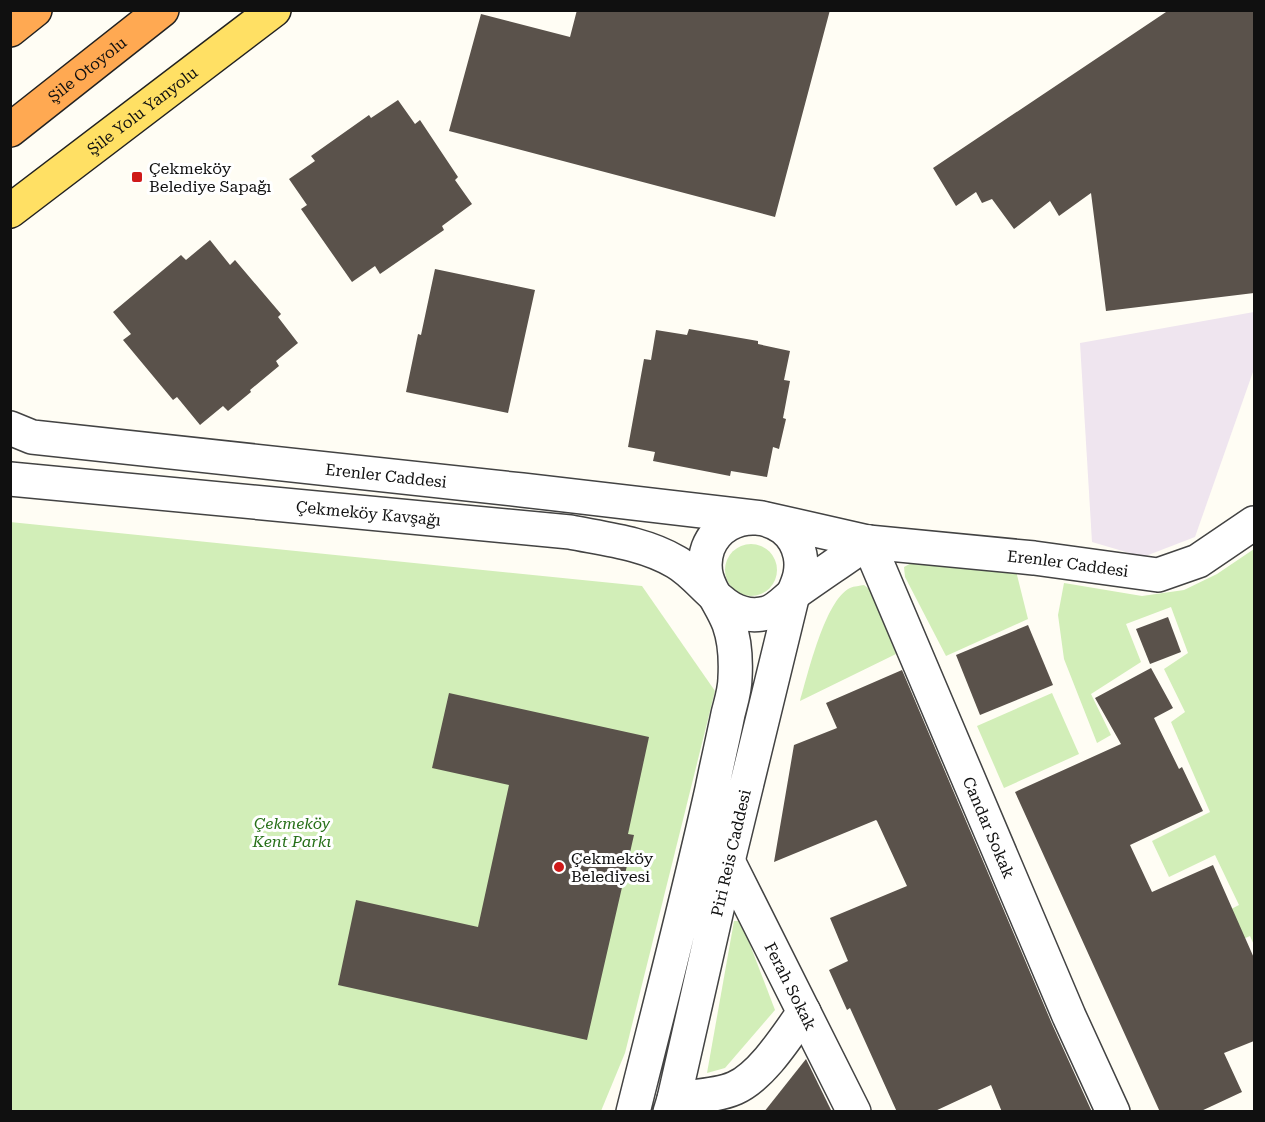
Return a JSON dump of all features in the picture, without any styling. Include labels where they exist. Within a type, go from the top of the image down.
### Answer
[{"type":"highway","points":[[10,30],[35,10]]},
{"type":"highway","name":"Şile Otoyolu","points":[[10,130],[162,10]]},
{"type":"main road","name":"Şile Yolu Yanyolu","points":[[10,211],[274,10]]},
{"type":"street","name":"Erenler Caddesi","points":[[10,428],[32,437],[762,518],[868,542],[1034,558],[1158,575],[1198,561],[1254,523]]},
{"type":"street","name":"Çekmeköy Kavşağı","points":[[10,479],[570,532],[643,547],[677,562],[712,592]]},
{"type":"street","points":[[633,1112],[694,872],[735,681],[734,642],[729,623],[706,578],[705,562],[709,546],[718,533],[731,523],[746,518],[762,518],[778,524],[790,534],[799,548],[802,564],[800,580],[793,594]]},
{"type":"street","points":[[712,592],[723,604],[737,612],[752,615],[768,612],[782,605],[793,594],[868,542]]},
{"type":"street","name":"Candar Sokak","points":[[868,542],[1069,1016],[1113,1112]]},
{"type":"street","name":"Piri Reis Caddesi","points":[[672,1105],[793,594]]},
{"type":"street","name":"Ferah Sokak","points":[[728,861],[854,1112]]},
{"type":"street","points":[[672,1105],[734,1089],[749,1080],[777,1049],[804,1011]]},
{"type":"shaded area","points":[[1254,312],[1254,369],[1195,537],[1143,557],[1092,542],[1080,343]]},
{"type":"green space","name":"Çekmeköy Kent Parkı","points":[[10,522],[642,586],[715,691],[625,1053],[601,1111],[11,1111]]},
{"type":"green space","points":[[746,544],[756,544],[770,551],[777,570],[770,589],[756,596],[746,596],[736,592],[729,585],[725,575],[725,565],[729,555],[736,548]]},
{"type":"green space","points":[[1254,549],[1254,945],[1250,936],[1205,956],[1192,929],[1239,905],[1215,855],[1169,877],[1152,841],[1210,812],[1171,722],[1185,712],[1164,669],[1188,653],[1171,607],[1126,624],[1141,662],[1091,694],[1111,735],[1097,743],[1064,659],[1058,615],[1064,583],[1142,596],[1184,590],[1217,574]]},
{"type":"green space","points":[[917,560],[1016,571],[1028,619],[946,656],[905,577],[904,567]]},
{"type":"green space","points":[[864,585],[874,593],[896,654],[800,701],[819,639],[833,607],[841,595],[850,588]]},
{"type":"green space","points":[[1052,693],[1079,754],[1004,788],[977,726]]},
{"type":"green space","points":[[734,921],[741,921],[775,1010],[725,1068],[707,1073]]},
{"type":"building","points":[[577,10],[830,10],[775,217],[449,131],[481,14],[570,37]]},
{"type":"building","points":[[1169,10],[1254,10],[1254,293],[1106,311],[1091,193],[1059,216],[1050,201],[1014,229],[992,199],[982,203],[976,192],[956,206],[933,168]]},
{"type":"building","points":[[398,100],[415,124],[420,120],[458,177],[455,180],[472,204],[442,226],[444,230],[380,274],[375,266],[352,282],[301,209],[307,205],[289,179],[315,161],[311,156],[369,115],[371,118]]},
{"type":"building","points":[[210,240],[230,265],[235,260],[281,314],[278,317],[298,343],[276,361],[279,366],[250,390],[251,392],[228,411],[223,406],[200,425],[177,397],[173,400],[123,340],[131,334],[113,312],[181,255],[186,260]]},
{"type":"building","points":[[435,269],[535,290],[508,413],[406,392]]},
{"type":"building","points":[[689,329],[758,341],[758,344],[790,351],[784,380],[790,381],[783,418],[786,419],[779,449],[773,447],[767,477],[731,471],[730,476],[653,461],[655,452],[628,447],[644,359],[651,360],[656,330],[687,335]]},
{"type":"building","points":[[1168,617],[1181,652],[1150,664],[1136,629]]},
{"type":"building","points":[[1028,625],[1053,685],[980,715],[956,655]]},
{"type":"building","points":[[1151,668],[1173,708],[1154,718],[1179,769],[1182,767],[1203,811],[1130,845],[1152,892],[1213,865],[1254,958],[1254,1041],[1224,1053],[1242,1092],[1199,1112],[1160,1112],[1015,792],[1121,744],[1095,698]]},
{"type":"building","points":[[902,670],[1052,1024],[1092,1112],[1002,1112],[991,1085],[933,1112],[897,1112],[850,1008],[847,1010],[829,970],[848,961],[830,918],[907,886],[877,821],[774,862],[794,745],[837,728],[826,703]]},
{"type":"building","name":"Çekmeköy Belediyesi","points":[[449,693],[649,737],[628,834],[634,835],[587,1040],[338,985],[356,900],[478,927],[509,785],[432,768]]},
{"type":"building","points":[[806,1059],[832,1112],[764,1112]]},
{"type":"place","name":"Çekmeköy Belediye Sapağı","points":[[137,177]]},
{"type":"place","name":"Çekmeköy Belediyesi","points":[[559,867]]}]
